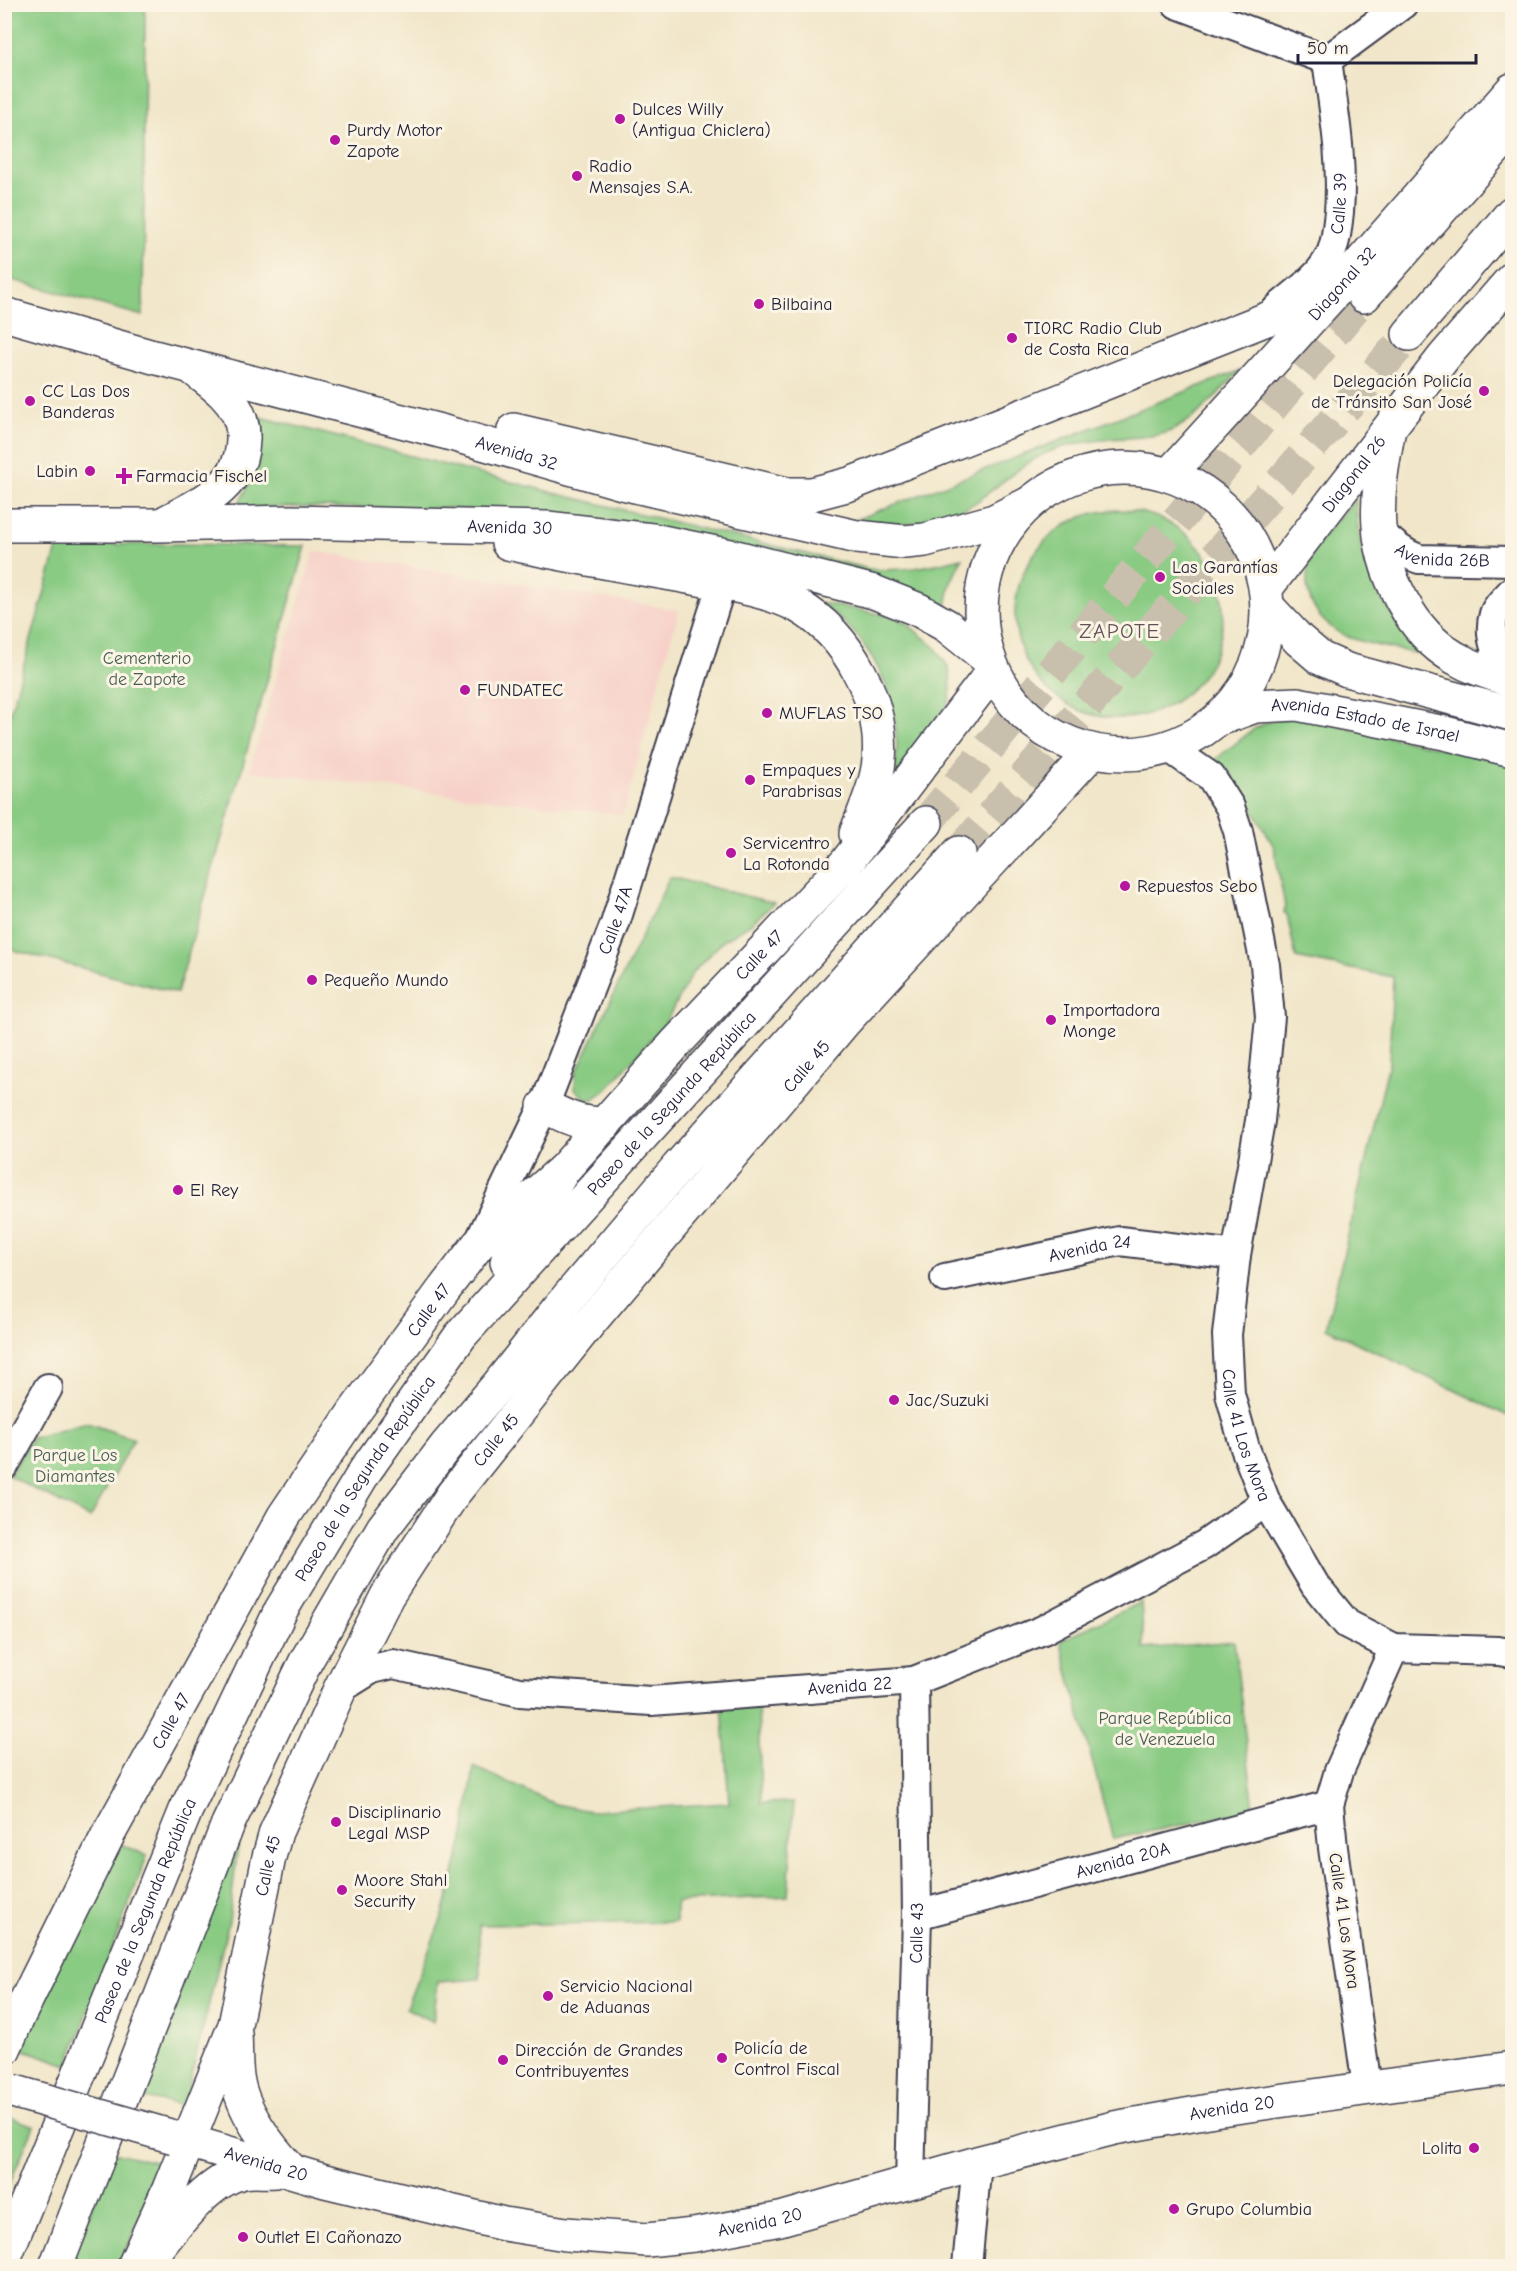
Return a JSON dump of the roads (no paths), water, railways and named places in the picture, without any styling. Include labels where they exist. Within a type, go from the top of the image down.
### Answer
[{"type":"main road","name":"Diagonal 32","points":[[1169,475],[1354,290],[1512,90]]},
{"type":"main road","points":[[444,432],[499,428],[787,494],[812,494],[850,484],[1265,319],[1354,290],[1512,130]]},
{"type":"main road","points":[[1409,334],[1512,213]]},
{"type":"main road","name":"Diagonal 26","points":[[1267,598],[1389,426],[1444,357],[1512,279]]},
{"type":"main road","name":"Avenida 32","points":[[4,314],[189,366],[444,432],[622,483],[857,537],[905,542],[943,536],[994,521],[1030,503]]},
{"type":"main road","points":[[159,525],[194,507],[223,488],[234,476],[243,451],[241,419],[233,405],[225,394],[189,366]]},
{"type":"main road","points":[[1389,426],[1378,503],[1381,549],[1387,571],[1416,623],[1437,646],[1462,662],[1512,679]]},
{"type":"main road","points":[[1133,468],[1169,475],[1215,500],[1248,540],[1259,563],[1267,598],[1266,632],[1260,657],[1235,701],[1218,719],[1195,735],[1168,747],[1144,753],[1118,754],[1093,751],[1068,743],[1044,731],[1023,714],[1006,694],[990,664],[980,602],[988,565],[1005,531],[1030,503],[1061,483],[1096,471],[1133,468]]},
{"type":"main road","name":"Avenida 30","points":[[4,525],[291,522],[547,528],[652,540],[741,558],[874,592],[919,610],[947,626],[990,664]]},
{"type":"main road","points":[[449,526],[483,538],[722,584],[767,595],[797,606],[819,621],[854,662],[874,706],[880,733],[879,763],[846,862]]},
{"type":"main road","name":"Avenida Estado de Israel","points":[[1267,598],[1299,640],[1320,658],[1347,670],[1512,714]]},
{"type":"main road","name":"Calle 47","points":[[4,2049],[108,1835],[284,1516],[355,1411],[478,1245],[564,1169],[677,1042],[846,862],[990,664]]},
{"type":"main road","name":"Avenida Estado de Israel","points":[[1218,719],[1255,706],[1297,704],[1446,733],[1512,750]]},
{"type":"main road","name":"Calle 45","points":[[134,2266],[169,2189],[180,2139],[235,2025],[263,1882],[276,1832],[340,1689],[387,1596],[453,1494],[585,1328],[844,1023],[1093,751]]},
{"type":"main road","name":"Paseo de la Segunda República","points":[[4,2259],[186,1810],[281,1610],[365,1471],[461,1335],[926,823]]},
{"type":"main road","points":[[56,2266],[228,1824],[306,1661],[383,1528],[446,1446],[678,1167],[959,853]]},
{"type":"main road","points":[[544,1106],[585,1124],[605,1124]]},
{"type":"main road","points":[[461,1335],[564,1169]]},
{"type":"main road","points":[[475,1411],[585,1328]]},
{"type":"main road","points":[[235,2025],[237,2078],[248,2109],[270,2147],[292,2171]]},
{"type":"main road","name":"Avenida 20","points":[[8,2090],[292,2171],[504,2224],[566,2234],[646,2240],[694,2235],[780,2219],[977,2163],[1114,2128],[1214,2110],[1512,2068]]},
{"type":"main road","points":[[143,2266],[200,2198],[228,2178],[244,2172],[292,2171]]},
{"type":"street","points":[[1177,4],[1327,60],[1403,4]]},
{"type":"street","name":"Calle 39","points":[[1265,319],[1321,269],[1328,260],[1335,241],[1341,189],[1340,151],[1327,60]]},
{"type":"street","name":"Avenida 26B","points":[[1379,531],[1396,548],[1407,555],[1419,558],[1512,561]]},
{"type":"street","name":"Calle 47A","points":[[478,1245],[544,1106],[615,924],[722,584]]},
{"type":"street","points":[[1512,591],[1494,612],[1492,636],[1497,655],[1512,679]]},
{"type":"street","name":"Calle 41 Los Mora","points":[[1168,747],[1211,777],[1230,807],[1238,831],[1265,965],[1270,1017],[1260,1121],[1236,1255],[1227,1335],[1230,1394],[1245,1448],[1266,1502],[1315,1585],[1347,1624],[1394,1648],[1339,1771],[1329,1805],[1367,2087]]},
{"type":"street","name":"Avenida 24","points":[[945,1278],[1120,1241],[1236,1255]]},
{"type":"street","points":[[4,1466],[48,1388]]},
{"type":"street","name":"Avenida 22","points":[[393,1664],[520,1692],[651,1701],[914,1681],[1043,1630],[1204,1545],[1266,1502]]},
{"type":"street","points":[[340,1689],[372,1669],[393,1664],[369,1633]]},
{"type":"street","points":[[1394,1648],[1498,1650],[1512,1653]]},
{"type":"street","name":"Calle 43","points":[[910,2183],[917,1915],[914,1681]]},
{"type":"street","name":"Avenida 20A","points":[[917,1915],[1329,1805]]},
{"type":"street","points":[[967,2266],[977,2163]]},
{"type":"tunnel","points":[[926,823],[1364,296]]},
{"type":"tunnel","points":[[959,853],[1409,334]]},
{"type":"place","name":"Dulces Willy (Antigua Chiclera)","points":[[620,119]]},
{"type":"place","name":"Purdy Motor Zapote","points":[[335,140]]},
{"type":"place","name":"Radio Mensajes S.A.","points":[[577,176]]},
{"type":"place","name":"Bilbaina","points":[[759,304]]},
{"type":"place","name":"TI0RC Radio Club de Costa Rica","points":[[1012,338]]},
{"type":"place","name":"Delegación Policía de Tránsito San José","points":[[1484,391]]},
{"type":"place","name":"CC Las Dos Banderas","points":[[30,401]]},
{"type":"place","name":"Labin","points":[[90,471]]},
{"type":"place","name":"Farmacia Fischel","points":[[124,476]]},
{"type":"place","name":"Las Garantías Sociales","points":[[1160,577]]},
{"type":"place","name":"FUNDATEC","points":[[465,690]]},
{"type":"place","name":"MUFLAS TSO","points":[[767,713]]},
{"type":"place","name":"Empaques y Parabrisas","points":[[750,780]]},
{"type":"place","name":"Servicentro La Rotonda","points":[[731,853]]},
{"type":"place","name":"Repuestos Sebo","points":[[1125,886]]},
{"type":"place","name":"Pequeño Mundo","points":[[312,980]]},
{"type":"place","name":"Importadora Monge","points":[[1051,1020]]},
{"type":"place","name":"El Rey","points":[[178,1190]]},
{"type":"place","name":"Jac/Suzuki","points":[[894,1400]]},
{"type":"place","name":"Disciplinario Legal MSP","points":[[336,1822]]},
{"type":"place","name":"Moore Stahl Security","points":[[342,1890]]},
{"type":"place","name":"Servicio Nacional de Aduanas","points":[[548,1996]]},
{"type":"place","name":"Policía de Control Fiscal","points":[[722,2058]]},
{"type":"place","name":"Dirección de Grandes Contribuyentes","points":[[503,2060]]},
{"type":"place","name":"Lolita","points":[[1474,2148]]},
{"type":"place","name":"Grupo Columbia","points":[[1174,2209]]},
{"type":"place","name":"Outlet El Cañonazo","points":[[243,2237]]},
{"type":"district","name":"ZAPOTE","points":[[1120,631]]},
{"type":"park label","name":"Cementerio de Zapote","points":[[147,668]]},
{"type":"park label","name":"Parque Los Diamantes","points":[[75,1465]]},
{"type":"park label","name":"Parque República de Venezuela","points":[[1165,1728]]}]
